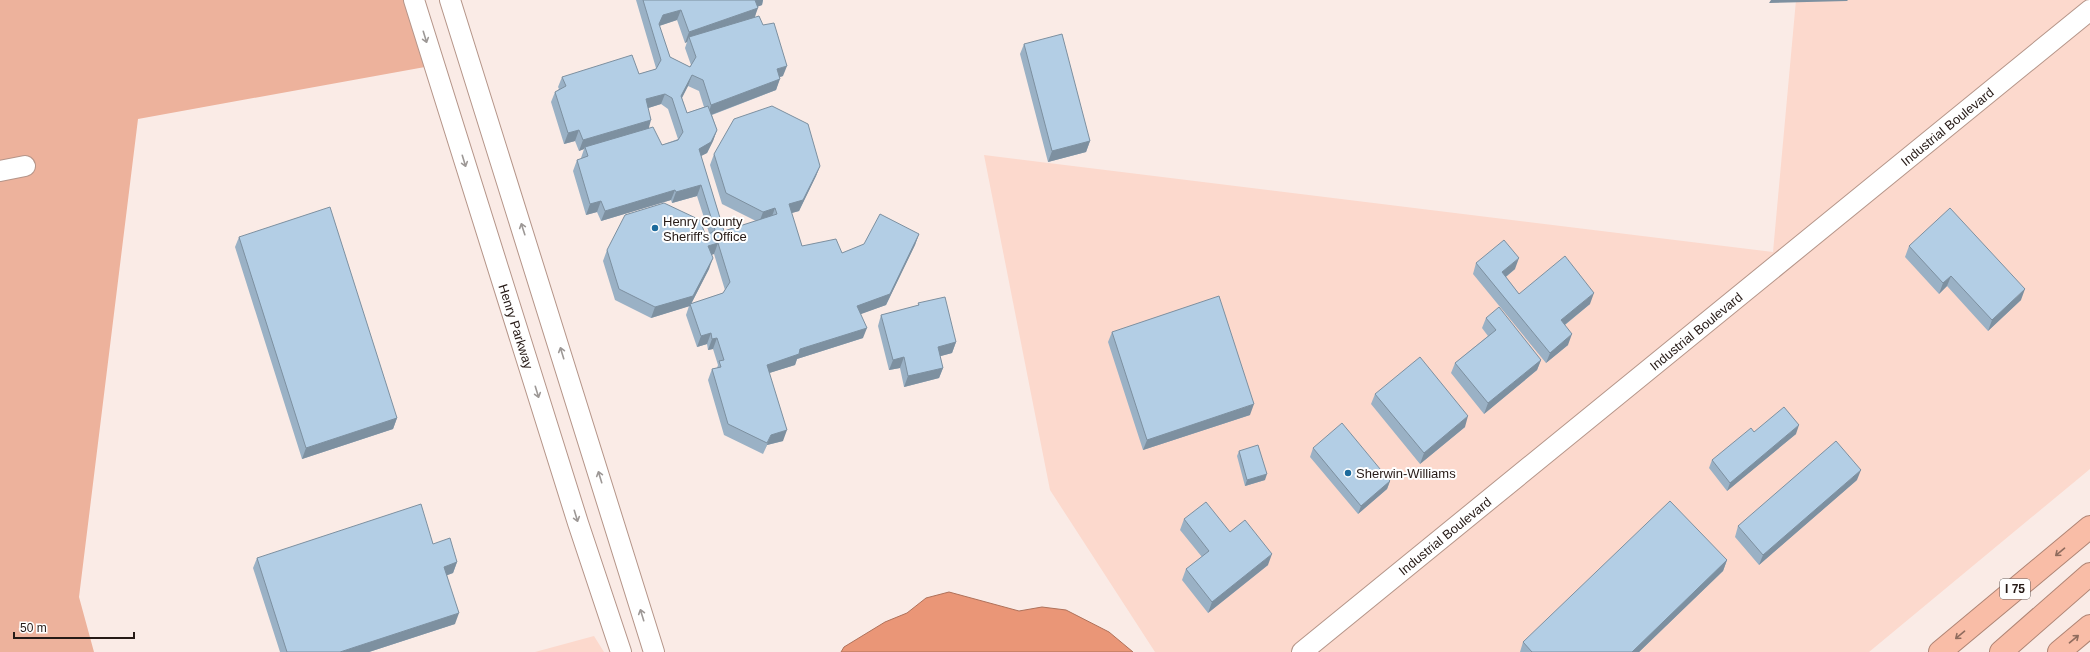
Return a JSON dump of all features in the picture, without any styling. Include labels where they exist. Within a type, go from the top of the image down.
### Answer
[{"type":"highway","name":"I 75","points":[[1940,652],[2090,527]]},
{"type":"highway","points":[[2002,652],[2090,574]]},
{"type":"highway","points":[[2010,652],[2090,586]]},
{"type":"highway","points":[[2059,652],[2090,626]]},
{"type":"street","name":"Henry Parkway","points":[[414,0],[576,516],[621,652]]},
{"type":"street","points":[[450,0],[654,652]]},
{"type":"street","name":"Industrial Boulevard","points":[[1302,652],[2090,10]]},
{"type":"street","points":[[0,171],[25,166]]},
{"type":"shaded area","points":[[0,0],[417,0],[436,65],[138,119],[79,597],[94,652],[0,652]]},
{"type":"shaded area","points":[[1796,0],[2090,0],[2090,469],[1869,652],[1155,652],[1050,490],[984,155],[1773,252]]},
{"type":"shaded area","points":[[949,592],[1019,611],[1042,607],[1066,610],[1109,632],[1133,652],[841,652],[844,647],[885,622],[907,613],[926,598]]},
{"type":"shaded area","points":[[594,636],[604,652],[535,652]]},
{"type":"building","name":"Henry County Sheriff's Office","points":[[643,0],[755,0],[758,8],[689,32],[681,10],[663,15],[659,24],[670,57],[690,67],[696,57],[689,37],[759,16],[763,25],[774,23],[787,66],[777,69],[780,79],[711,105],[703,80],[692,75],[681,96],[687,113],[708,106],[717,130],[711,142],[699,149],[724,231],[777,214],[775,208],[763,212],[726,193],[714,154],[734,119],[772,106],[808,124],[820,166],[803,200],[789,204],[802,246],[836,239],[842,253],[864,244],[880,214],[919,234],[890,294],[857,306],[867,328],[800,349],[799,354],[767,365],[787,430],[771,435],[767,443],[728,424],[712,369],[721,367],[719,361],[724,360],[717,338],[712,339],[711,333],[701,336],[690,304],[723,293],[730,282],[718,243],[708,246],[713,258],[693,296],[655,307],[619,289],[607,250],[625,215],[664,203],[700,220],[705,234],[711,233],[715,230],[701,185],[676,192],[675,190],[605,211],[601,201],[590,204],[577,160],[588,156],[585,147],[653,127],[662,145],[678,140],[683,132],[672,98],[665,94],[646,99],[651,120],[583,140],[579,130],[568,133],[555,92],[566,86],[562,77],[632,55],[639,74],[656,69],[661,60]]},
{"type":"building","points":[[1062,34],[1090,141],[1052,151],[1024,44]]},
{"type":"building","points":[[330,207],[397,418],[306,448],[239,237]]},
{"type":"building","points":[[1950,208],[2025,289],[1992,320],[1951,276],[1943,283],[1909,246]]},
{"type":"building","points":[[1504,240],[1519,258],[1502,272],[1519,294],[1565,256],[1594,293],[1561,320],[1572,334],[1550,353],[1476,263]]},
{"type":"building","points":[[1219,296],[1254,404],[1147,440],[1112,332]]},
{"type":"building","points":[[945,297],[956,342],[938,347],[943,368],[908,376],[904,357],[893,360],[881,315],[919,305],[918,303]]},
{"type":"building","points":[[1499,307],[1541,360],[1488,403],[1455,363],[1496,330],[1486,318]]},
{"type":"building","points":[[1420,357],[1468,416],[1424,453],[1375,394]]},
{"type":"building","points":[[1784,407],[1799,425],[1730,483],[1712,460],[1751,428],[1754,432]]},
{"type":"building","name":"Sherwin-Williams","points":[[1342,423],[1390,481],[1361,506],[1313,448]]},
{"type":"building","points":[[1836,441],[1861,470],[1763,555],[1738,526]]},
{"type":"building","points":[[1258,445],[1267,474],[1247,480],[1239,451]]},
{"type":"building","points":[[1670,501],[1727,560],[1632,652],[1532,652],[1523,642]]},
{"type":"building","points":[[1206,502],[1230,532],[1245,520],[1272,554],[1212,602],[1186,569],[1209,551],[1184,519]]},
{"type":"building","points":[[421,504],[433,544],[450,538],[457,562],[444,567],[459,613],[340,652],[287,652],[257,558]]},
{"type":"place","name":"Henry County Sheriff's Office","points":[[655,228]]},
{"type":"place","name":"Sherwin-Williams","points":[[1348,473]]}]
